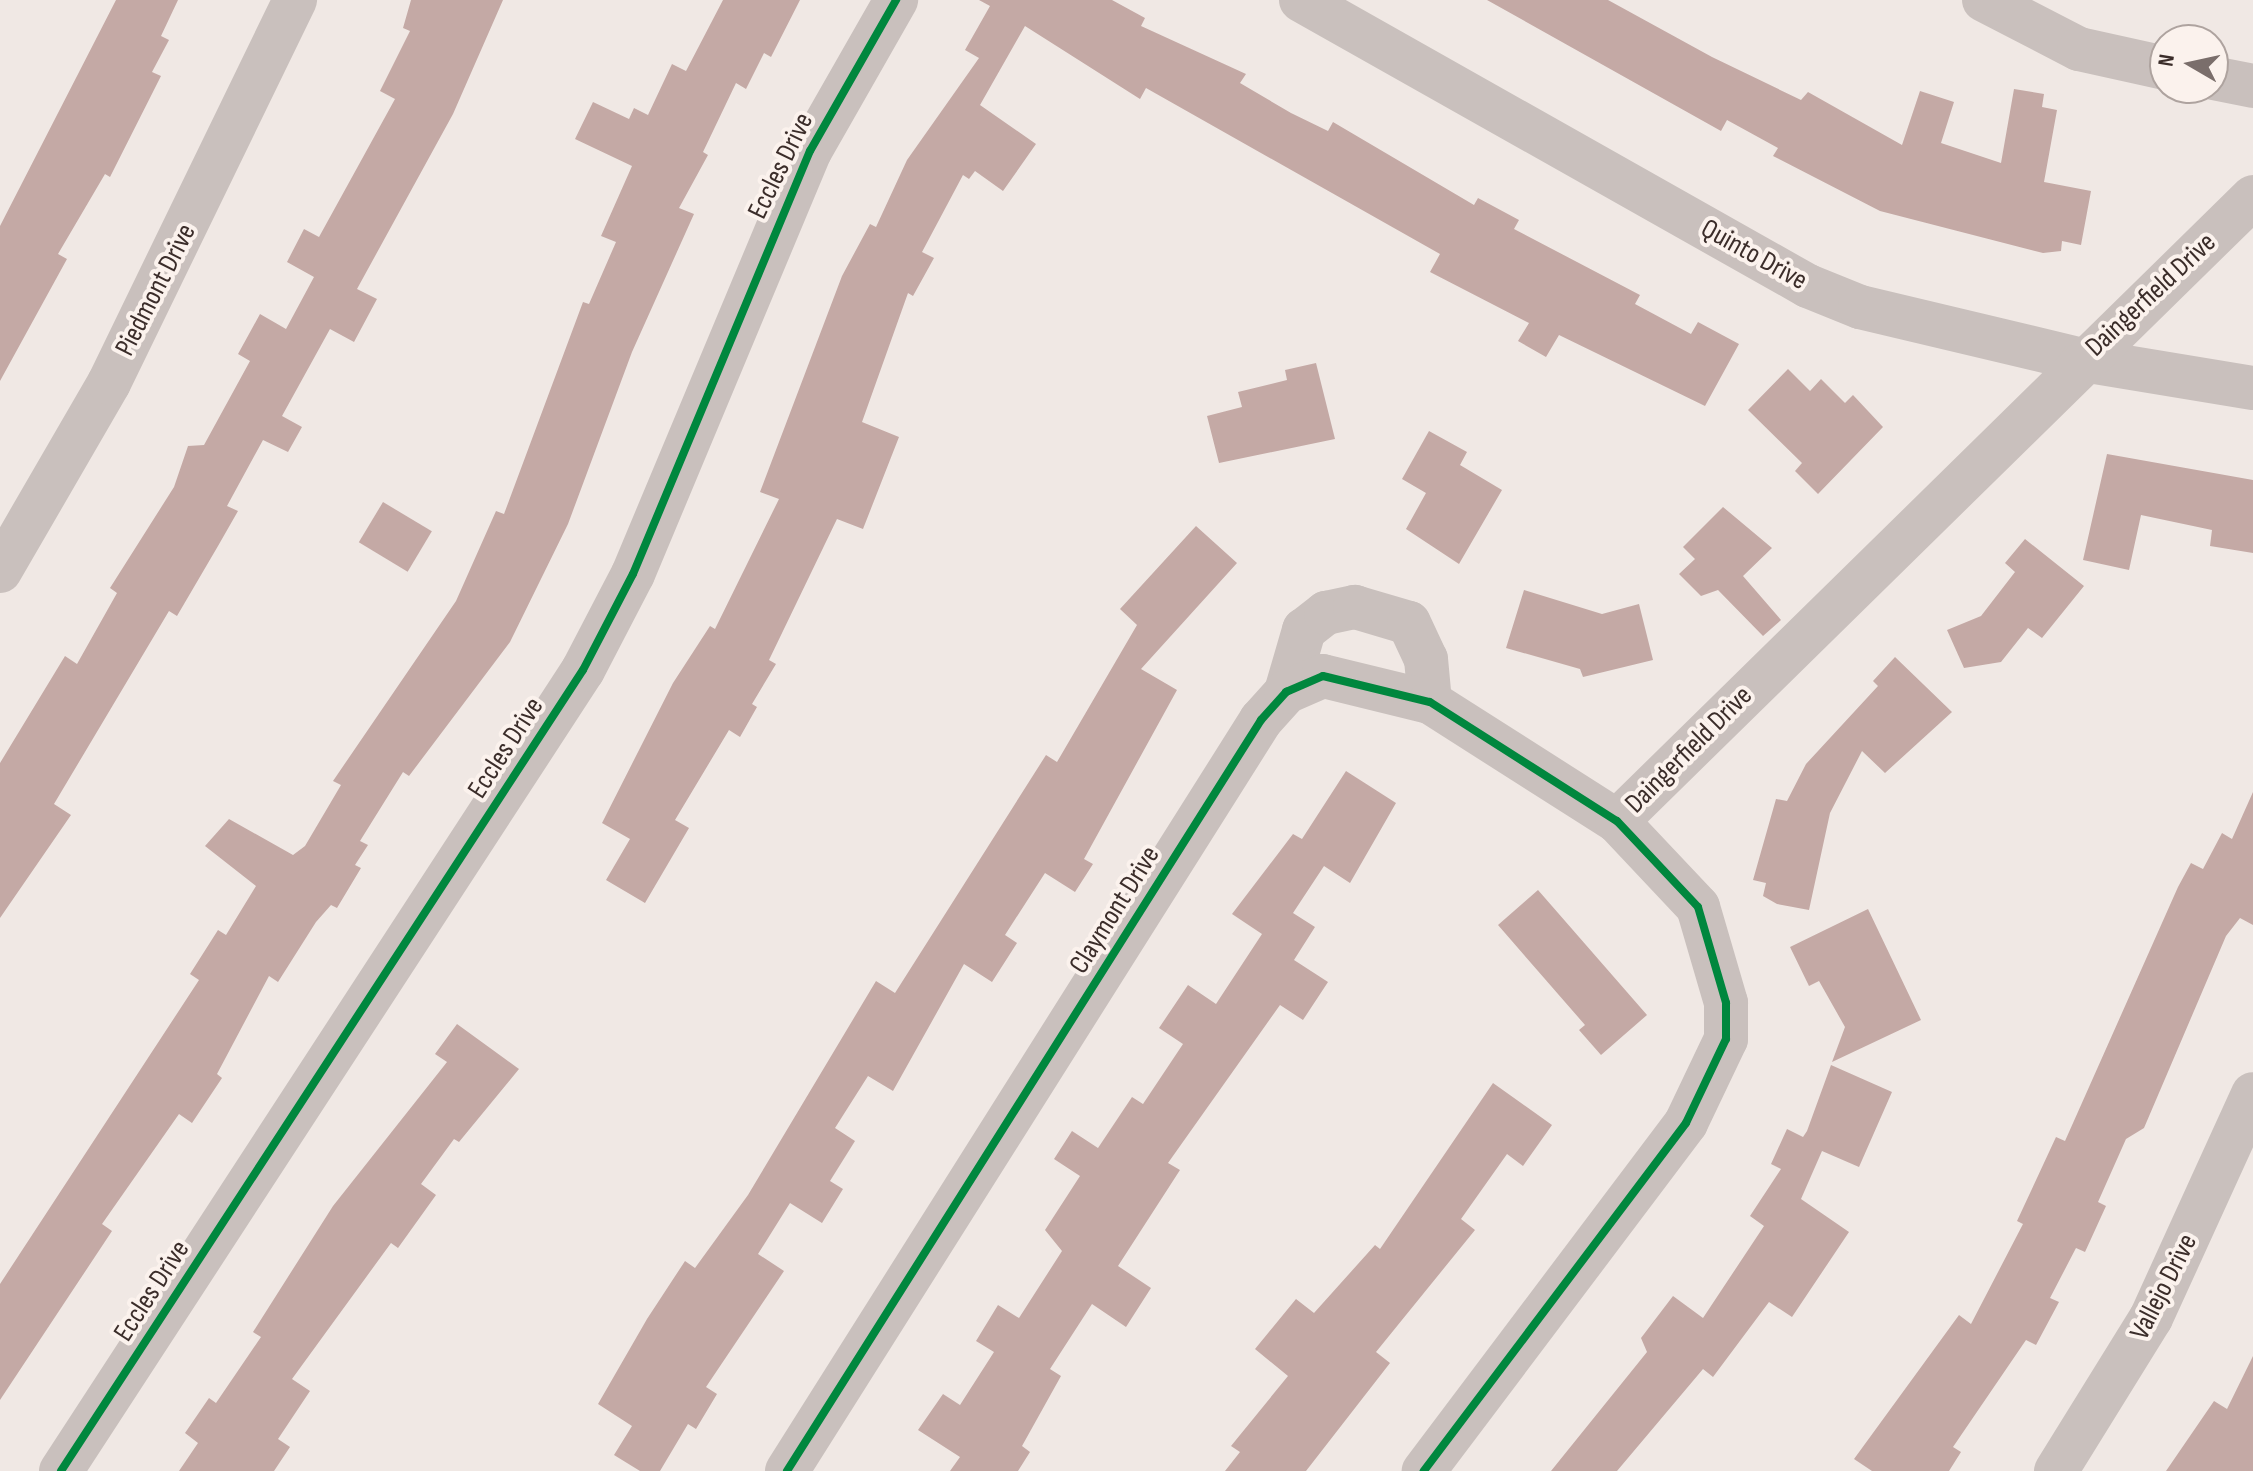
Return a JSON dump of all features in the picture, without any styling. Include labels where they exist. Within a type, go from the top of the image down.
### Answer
[{"type":"street","name":"Piedmont Drive","points":[[0,571],[109,383],[295,0]]},
{"type":"street","name":"Eccles Drive","points":[[61,1471],[583,670],[633,574],[792,190],[896,0]]},
{"type":"street","name":"Quinto Drive","points":[[1301,0],[1808,286],[1929,329],[2083,360],[2253,388]]},
{"type":"street","points":[[1984,0],[2079,49],[2149,64]]},
{"type":"street","points":[[2229,81],[2253,86]]},
{"type":"street","name":"Daingerfield Drive","points":[[1424,1471],[1686,1123],[1726,1039],[1719,960],[1698,907],[1617,821],[2083,360],[2253,197]]},
{"type":"street","name":"Claymont Drive","points":[[1286,692],[1304,630],[1326,613],[1355,607],[1409,623],[1426,659],[1430,702]]},
{"type":"street","name":"Claymont Drive","points":[[787,1471],[1261,720],[1286,692],[1323,676],[1350,677],[1430,702],[1617,821]]},
{"type":"street","name":"Vallejo Drive","points":[[2056,1471],[2158,1305],[2253,1094]]},
{"type":"building","points":[[116,0],[178,0],[161,36],[169,40],[152,72],[161,76],[110,177],[105,174],[58,254],[67,259],[0,381],[0,226]]},
{"type":"building","points":[[411,0],[503,0],[453,114],[357,289],[377,299],[354,342],[330,329],[282,416],[302,427],[288,452],[263,440],[227,506],[238,511],[218,546],[177,616],[169,611],[54,804],[71,815],[0,918],[0,763],[65,656],[77,664],[117,593],[110,588],[174,487],[188,446],[204,445],[250,361],[238,354],[260,314],[286,329],[314,277],[287,262],[304,229],[319,237],[395,99],[380,91],[410,31],[403,28]]},
{"type":"building","points":[[723,0],[800,0],[771,57],[764,53],[746,89],[736,83],[703,152],[708,155],[679,208],[694,214],[632,352],[568,524],[510,642],[409,776],[403,772],[360,841],[368,845],[355,865],[361,868],[337,908],[331,905],[316,922],[278,982],[269,976],[217,1074],[222,1078],[192,1123],[179,1114],[102,1224],[112,1231],[0,1400],[0,1284],[199,980],[190,974],[218,930],[226,935],[256,886],[205,846],[229,819],[293,855],[305,846],[341,785],[333,781],[456,601],[496,511],[504,514],[583,302],[589,304],[616,242],[601,236],[632,166],[575,139],[593,102],[629,119],[634,108],[648,115],[672,64],[686,71]]},
{"type":"building","points":[[979,0],[1112,0],[1145,18],[1141,26],[1246,74],[1240,83],[1291,113],[1328,131],[1333,122],[1474,205],[1478,198],[1519,220],[1514,229],[1640,295],[1635,304],[1691,334],[1698,322],[1739,344],[1705,406],[1559,335],[1546,357],[1518,341],[1529,323],[1430,272],[1440,254],[1146,88],[1140,99],[1025,26],[980,105],[1036,144],[1003,191],[975,171],[969,179],[963,175],[922,252],[934,258],[913,296],[908,293],[862,422],[899,437],[863,529],[837,519],[769,660],[776,664],[752,704],[757,707],[740,737],[729,730],[675,820],[689,828],[645,903],[606,880],[630,839],[602,823],[673,683],[710,626],[715,629],[779,499],[760,492],[842,276],[870,224],[876,227],[907,160],[979,58],[965,50],[990,6]]},
{"type":"building","points":[[1487,0],[1608,0],[1712,57],[1801,100],[1808,92],[1902,145],[1920,91],[1954,102],[1941,143],[2001,163],[2014,89],[2044,94],[2042,107],[2057,110],[2044,182],[2091,191],[2081,245],[2062,241],[2061,251],[2043,253],[1880,211],[1773,156],[1778,148],[1727,120],[1721,131]]},
{"type":"building","points":[[1316,363],[1335,439],[1219,463],[1207,416],[1242,407],[1238,392],[1287,380],[1285,370]]},
{"type":"building","points":[[1788,369],[1810,391],[1821,379],[1845,403],[1853,395],[1883,427],[1818,494],[1795,471],[1802,463],[1748,410]]},
{"type":"building","points":[[1429,431],[1467,452],[1460,465],[1502,490],[1459,564],[1406,529],[1426,493],[1402,479]]},
{"type":"building","points":[[2107,454],[2253,480],[2253,553],[2210,546],[2212,530],[2141,515],[2129,570],[2083,560]]},
{"type":"building","points":[[383,502],[432,531],[408,572],[359,542]]},
{"type":"building","points":[[1723,507],[1772,548],[1743,576],[1781,620],[1763,636],[1718,590],[1701,596],[1679,574],[1695,559],[1683,547]]},
{"type":"building","points":[[1196,526],[1237,563],[1141,669],[1177,690],[1084,859],[1093,864],[1075,892],[1045,873],[1005,935],[1017,943],[992,982],[964,964],[893,1091],[868,1076],[835,1128],[855,1141],[830,1181],[843,1189],[822,1223],[790,1203],[758,1254],[784,1271],[706,1387],[717,1394],[696,1429],[688,1424],[660,1471],[640,1471],[614,1455],[632,1426],[598,1404],[647,1319],[685,1261],[695,1268],[748,1195],[876,981],[895,993],[1046,755],[1057,762],[1137,625],[1120,609]]},
{"type":"building","points":[[2025,539],[2084,586],[2042,638],[2028,628],[2001,662],[1964,668],[1947,630],[1981,616],[2015,572],[2005,563]]},
{"type":"building","points":[[1524,590],[1602,614],[1639,604],[1653,660],[1583,677],[1580,669],[1506,648]]},
{"type":"building","points":[[1895,657],[1952,712],[1885,773],[1862,751],[1830,813],[1809,910],[1777,904],[1763,896],[1766,883],[1753,880],[1776,799],[1787,801],[1806,764],[1878,686],[1873,681]]},
{"type":"building","points":[[1346,771],[1396,803],[1350,883],[1324,866],[1293,913],[1315,927],[1294,960],[1328,982],[1303,1020],[1280,1005],[1168,1163],[1180,1170],[1118,1266],[1151,1288],[1126,1327],[1092,1304],[1050,1369],[1061,1376],[1022,1446],[1030,1452],[1018,1471],[950,1471],[960,1457],[918,1430],[943,1394],[960,1405],[994,1352],[976,1341],[998,1305],[1019,1318],[1062,1251],[1045,1230],[1080,1176],[1054,1159],[1072,1131],[1098,1148],[1132,1097],[1143,1104],[1183,1044],[1159,1028],[1188,985],[1216,1004],[1262,934],[1232,914],[1293,834],[1302,839]]},
{"type":"building","points":[[2253,792],[2253,925],[2240,918],[2226,936],[2144,1128],[2126,1139],[2098,1202],[2106,1206],[2085,1252],[2076,1248],[2050,1298],[2059,1302],[2036,1345],[2026,1340],[1953,1447],[1961,1452],[1949,1471],[1872,1471],[1854,1459],[1959,1315],[1971,1324],[2023,1224],[2017,1221],[2056,1137],[2065,1141],[2178,887],[2191,863],[2203,869],[2222,833],[2232,839]]},
{"type":"building","points":[[1538,890],[1647,1015],[1601,1055],[1579,1030],[1585,1025],[1498,925]]},
{"type":"building","points":[[1868,909],[1921,1020],[1832,1062],[1845,1027],[1819,981],[1809,986],[1790,947]]},
{"type":"building","points":[[457,1024],[519,1069],[459,1142],[454,1139],[421,1184],[436,1195],[398,1248],[391,1243],[292,1379],[310,1391],[278,1439],[290,1447],[274,1471],[179,1471],[198,1443],[185,1433],[209,1398],[216,1403],[261,1337],[253,1332],[333,1206],[447,1062],[435,1054]]},
{"type":"building","points":[[1831,1065],[1892,1092],[1859,1167],[1822,1151],[1801,1199],[1849,1232],[1792,1317],[1769,1302],[1713,1377],[1703,1369],[1617,1471],[1551,1471],[1647,1352],[1641,1338],[1673,1296],[1703,1318],[1764,1226],[1750,1216],[1781,1169],[1771,1164],[1787,1129],[1803,1137],[1807,1131]]},
{"type":"building","points":[[1493,1083],[1552,1125],[1523,1166],[1507,1154],[1461,1219],[1475,1230],[1376,1352],[1390,1363],[1306,1471],[1225,1471],[1240,1452],[1231,1446],[1288,1376],[1255,1349],[1296,1299],[1314,1313],[1375,1245],[1380,1249]]},
{"type":"building","points":[[2253,1356],[2253,1471],[2166,1471],[2214,1401],[2227,1409]]},
{"type":"cycle path","points":[[61,1471],[583,670],[633,574],[810,151],[896,0]]},
{"type":"cycle path","points":[[787,1471],[1261,720],[1286,692],[1323,676],[1430,702],[1617,821],[1698,907],[1726,1003],[1726,1039],[1686,1123],[1424,1471]]}]
